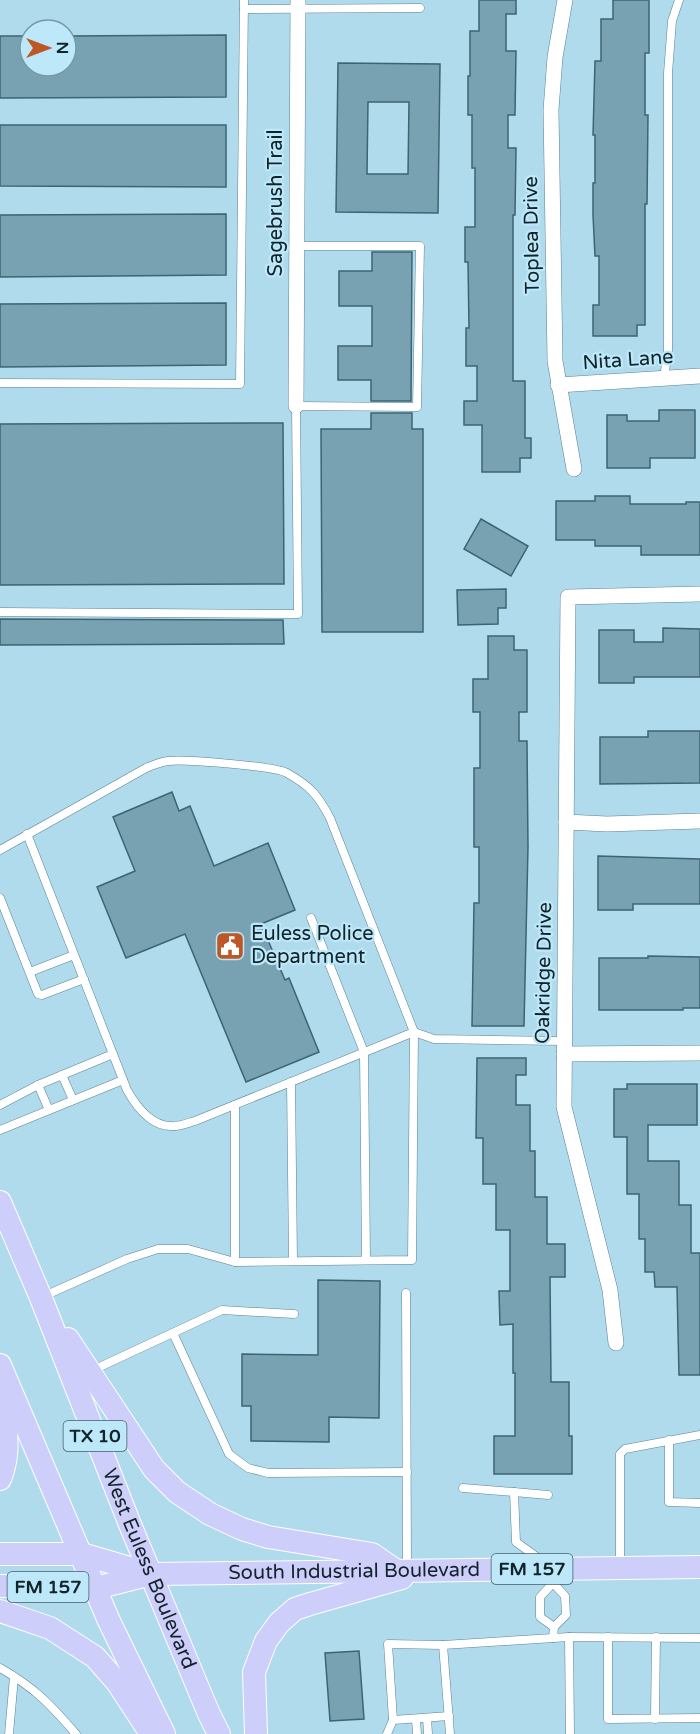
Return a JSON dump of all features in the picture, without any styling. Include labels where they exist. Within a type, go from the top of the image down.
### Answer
[{"type":"main road","name":"West Euless Boulevard","points":[[0,1202],[41,1298],[208,1714],[219,1734]]},
{"type":"main road","points":[[41,1298],[154,1469],[177,1492],[210,1514],[242,1529],[268,1537],[372,1554],[401,1570]]},
{"type":"main road","points":[[0,1479],[4,1469],[8,1438],[2,1400],[2,1369]]},
{"type":"main road","name":"TX 10","points":[[2,1369],[109,1621],[164,1734]]},
{"type":"main road","name":"South Industrial Boulevard","points":[[0,1554],[82,1554],[151,1574]]},
{"type":"main road","name":"South Industrial Boulevard","points":[[0,1586],[96,1588],[151,1574],[433,1569],[553,1576],[620,1568],[700,1567]]},
{"type":"main road","points":[[256,1734],[254,1672],[266,1641],[279,1623],[295,1609],[433,1569]]},
{"type":"main road","points":[[0,1611],[50,1628],[95,1657],[117,1682],[151,1734]]},
{"type":"street","name":"Toplea Drive","points":[[565,0],[555,57],[551,110],[555,361],[574,468]]},
{"type":"street","name":"Sagebrush Trail","points":[[296,406],[298,4]]},
{"type":"street","name":"Nita Lane","points":[[558,385],[700,376]]},
{"type":"street","name":"Oakridge Drive","points":[[616,1343],[610,1290],[564,1107],[568,597],[700,594]]},
{"type":"street","points":[[566,822],[607,824],[700,821]]},
{"type":"street","points":[[564,1047],[700,1053]]},
{"type":"lane","points":[[0,384],[240,384],[244,0]]},
{"type":"lane","points":[[664,378],[668,350],[668,73],[672,21],[679,0]]},
{"type":"lane","points":[[244,9],[298,4],[420,8]]},
{"type":"lane","points":[[0,612],[298,614],[296,406],[417,407],[420,246],[297,246]]},
{"type":"lane","points":[[0,850],[146,768],[167,761],[192,761],[284,771],[319,797],[330,818],[414,1032],[412,1260],[235,1262],[188,1249],[158,1249],[128,1259],[41,1298]]},
{"type":"lane","points":[[27,834],[123,1080],[137,1109],[154,1121],[170,1126],[195,1121],[414,1032],[434,1039],[564,1047]]},
{"type":"lane","points":[[0,898],[38,994],[42,995],[84,980]]},
{"type":"lane","points":[[311,918],[363,1052],[366,1260]]},
{"type":"lane","points":[[30,972],[74,955]]},
{"type":"lane","points":[[0,1105],[38,1085],[113,1054]]},
{"type":"lane","points":[[62,1075],[73,1100]]},
{"type":"lane","points":[[0,1130],[123,1080]]},
{"type":"lane","points":[[291,1082],[293,1261]]},
{"type":"lane","points":[[38,1085],[49,1110]]},
{"type":"lane","points":[[235,1262],[236,1105]]},
{"type":"lane","points":[[401,1570],[407,1472],[406,1293]]},
{"type":"lane","points":[[89,1372],[222,1310],[294,1314]]},
{"type":"lane","points":[[173,1333],[229,1454],[248,1468],[268,1473],[407,1472]]},
{"type":"lane","points":[[620,1568],[620,1454],[625,1449],[700,1435]]},
{"type":"lane","points":[[669,1440],[669,1502],[700,1503]]},
{"type":"lane","points":[[464,1488],[548,1495]]},
{"type":"lane","points":[[514,1492],[516,1542],[553,1576],[565,1596],[566,1615],[554,1627],[553,1638]]},
{"type":"lane","points":[[553,1576],[540,1597],[540,1617],[554,1627]]},
{"type":"lane","points":[[608,1636],[608,1719],[700,1718]]},
{"type":"lane","points":[[387,1734],[393,1720],[388,1644],[443,1644],[608,1636],[700,1638]]},
{"type":"lane","points":[[569,1637],[570,1734]]},
{"type":"lane","points":[[656,1637],[656,1719]]},
{"type":"lane","points":[[443,1644],[450,1734]]},
{"type":"lane","points":[[0,1668],[25,1682],[51,1704],[76,1734]]},
{"type":"lane","points":[[9,1734],[14,1677]]},
{"type":"lane","points":[[393,1720],[449,1716]]},
{"type":"lane","points":[[427,1718],[428,1734]]},
{"type":"lane","points":[[415,1732],[416,1719]]},
{"type":"building","points":[[479,0],[516,0],[516,14],[506,14],[506,51],[516,51],[515,115],[508,115],[508,148],[516,148],[515,215],[513,215],[513,381],[525,381],[525,438],[531,438],[531,458],[520,458],[520,472],[482,472],[482,425],[464,425],[464,401],[477,401],[477,366],[466,366],[466,328],[469,328],[465,227],[475,227],[475,168],[472,168],[472,115],[468,115],[468,76],[470,76],[470,31],[479,31]]},
{"type":"building","points":[[613,0],[649,0],[649,53],[645,53],[645,115],[648,115],[645,325],[637,325],[637,336],[593,336],[593,305],[599,305],[599,256],[595,256],[593,215],[595,61],[601,61],[601,19],[613,19]]},
{"type":"building","points":[[226,35],[226,97],[0,98],[0,36],[18,36],[18,78],[78,78],[78,36]]},
{"type":"building","points":[[338,63],[440,64],[438,213],[336,212]],"holes":[[[368,102],[409,102],[408,174],[367,174]]]},
{"type":"building","points":[[0,125],[226,125],[226,187],[0,186]]},
{"type":"building","points":[[226,214],[226,275],[0,277],[0,215]]},
{"type":"building","points":[[372,252],[412,252],[411,401],[371,401],[371,380],[338,380],[338,346],[372,346],[372,306],[339,306],[339,271],[372,271]]},
{"type":"building","points":[[226,303],[226,365],[0,367],[0,304]]},
{"type":"building","points":[[659,410],[695,410],[695,458],[650,458],[650,468],[607,468],[607,415],[627,415],[627,421],[659,421]]},
{"type":"building","points":[[371,413],[412,413],[412,429],[423,429],[423,632],[322,632],[321,429],[371,429]]},
{"type":"building","points":[[283,423],[284,584],[0,585],[0,424]]},
{"type":"building","points":[[595,496],[630,496],[630,504],[700,502],[700,555],[641,555],[641,546],[595,546],[595,540],[556,540],[556,501],[595,501]]},
{"type":"building","points":[[481,519],[528,546],[511,576],[464,549]]},
{"type":"building","points":[[506,589],[506,608],[498,608],[498,624],[458,625],[457,590]]},
{"type":"building","points":[[0,619],[283,620],[284,644],[0,645]]},
{"type":"building","points":[[663,628],[700,629],[700,677],[634,677],[634,683],[599,683],[599,630],[634,630],[634,642],[663,642]]},
{"type":"building","points":[[488,636],[514,636],[514,650],[527,650],[527,712],[519,712],[519,741],[527,741],[528,847],[524,1026],[472,1026],[474,903],[479,903],[479,847],[474,847],[474,768],[480,768],[480,712],[473,712],[473,679],[488,679]]},
{"type":"building","points":[[648,731],[700,731],[700,783],[600,784],[600,737],[648,737]]},
{"type":"building","name":"Euless Police Department","points":[[172,792],[179,811],[190,806],[214,866],[268,843],[295,910],[261,924],[285,980],[289,978],[319,1052],[246,1082],[185,934],[126,958],[97,887],[135,871],[113,817]]},
{"type":"building","points":[[598,856],[700,859],[700,904],[633,904],[633,910],[598,910]]},
{"type":"building","points":[[648,956],[700,957],[700,1008],[599,1010],[599,958],[648,958]]},
{"type":"building","points":[[477,1058],[526,1058],[526,1075],[516,1075],[516,1105],[530,1105],[530,1151],[535,1151],[535,1197],[547,1197],[547,1244],[565,1244],[565,1277],[550,1277],[551,1382],[569,1382],[572,1474],[494,1474],[494,1436],[515,1436],[513,1324],[500,1325],[499,1291],[510,1291],[510,1230],[496,1230],[496,1184],[483,1184],[483,1138],[476,1138]]},
{"type":"building","points":[[627,1084],[697,1084],[697,1125],[648,1125],[648,1161],[679,1161],[679,1205],[691,1205],[691,1253],[700,1253],[700,1375],[679,1375],[677,1287],[655,1287],[654,1272],[645,1272],[645,1239],[639,1239],[639,1194],[627,1194],[627,1137],[614,1137],[614,1089],[627,1089]]},
{"type":"building","points":[[318,1280],[380,1281],[379,1418],[329,1417],[329,1442],[251,1441],[251,1406],[242,1406],[242,1354],[318,1355]]},
{"type":"building","points":[[359,1651],[364,1719],[330,1721],[325,1653]]},
{"type":"place","name":"Euless Police Department","points":[[230,946]]}]
